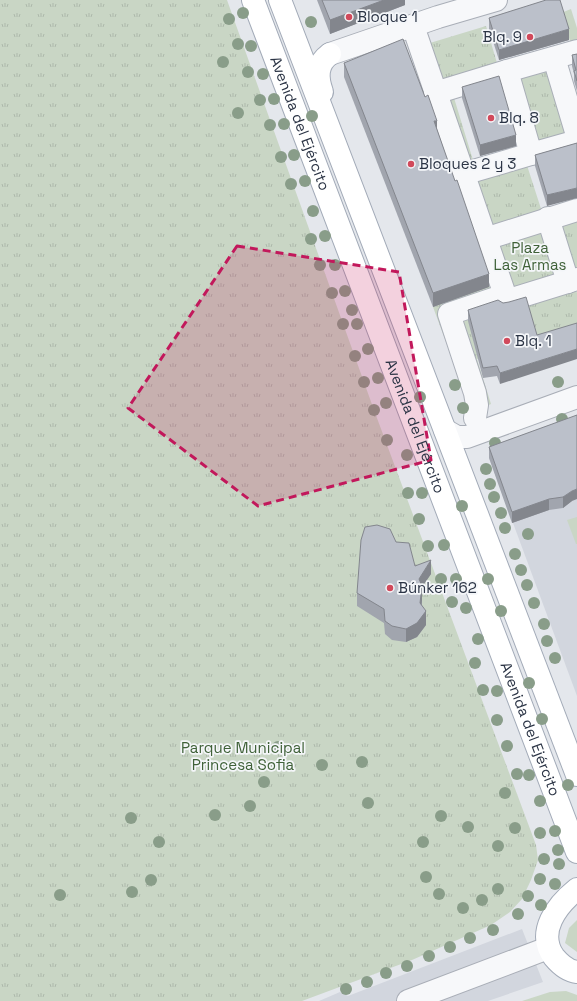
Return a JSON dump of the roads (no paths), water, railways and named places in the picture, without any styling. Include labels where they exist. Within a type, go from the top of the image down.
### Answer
[{"type":"main road","name":"Avenida del Ejército","points":[[253,0],[577,852]]},
{"type":"main road","name":"Avenida del Ejército","points":[[280,0],[577,775]]},
{"type":"main road","points":[[289,24],[297,29],[311,50],[330,54]]},
{"type":"main road","points":[[327,122],[326,106],[318,77],[320,65],[330,54]]},
{"type":"main road","points":[[577,888],[563,901],[550,920],[548,948],[559,962],[577,972]]},
{"type":"street","points":[[330,54],[496,0]]},
{"type":"street","points":[[413,26],[506,301],[572,280],[548,218]]},
{"type":"street","points":[[435,93],[577,51]]},
{"type":"street","points":[[554,58],[577,135]]},
{"type":"street","points":[[504,72],[531,154]]},
{"type":"street","points":[[463,174],[577,140]]},
{"type":"street","points":[[485,239],[577,210]]},
{"type":"street","points":[[475,418],[477,405],[475,393],[449,314],[505,295]]},
{"type":"street","points":[[445,430],[457,437],[467,437],[577,397]]},
{"type":"street","points":[[408,1001],[548,948]]},
{"type":"place","name":"Bloque 1","points":[[349,17]]},
{"type":"place","name":"Blq. 9","points":[[530,37]]},
{"type":"place","name":"Blq. 8","points":[[491,118]]},
{"type":"place","name":"Bloques 2 y 3","points":[[411,164]]},
{"type":"place","name":"Blq. 1","points":[[507,341]]},
{"type":"place","name":"Búnker 162","points":[[390,588]]},
{"type":"park label","name":"Plaza Las Armas","points":[[530,256]]},
{"type":"park label","name":"Parque Municipal Princesa Sofia","points":[[243,756]]}]
